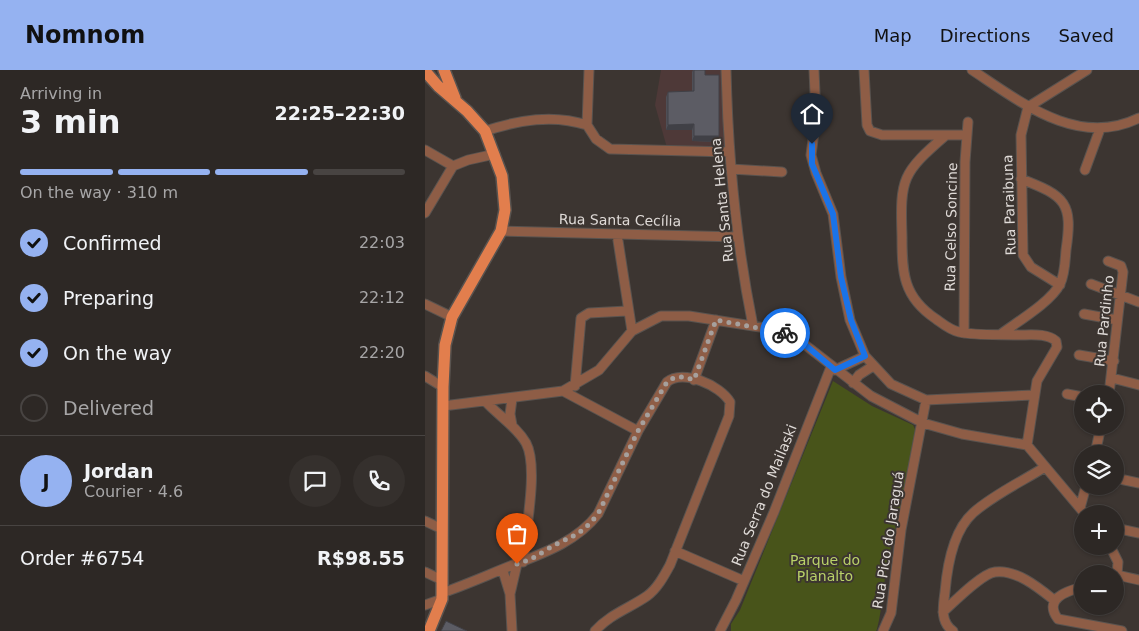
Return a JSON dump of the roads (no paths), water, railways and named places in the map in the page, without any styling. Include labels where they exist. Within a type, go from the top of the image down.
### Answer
[{"type":"main road","points":[[429,631],[442,596],[445,345],[452,317],[501,231],[505,210],[504,191],[495,154],[485,131],[456,100],[438,86],[426,71],[432,70]]},
{"type":"main road","points":[[444,70],[456,100]]},
{"type":"street","points":[[587,126],[589,70]]},
{"type":"street","name":"Rua Santa Helena","points":[[726,70],[729,152],[738,237],[753,326]]},
{"type":"street","points":[[814,70],[816,117],[811,155],[816,173],[833,214],[841,277],[851,320],[865,356],[891,384],[926,400],[1034,395]]},
{"type":"street","points":[[864,70],[867,126],[870,131],[882,135],[966,135]]},
{"type":"street","points":[[972,70],[1028,107],[1051,118],[1099,129],[1129,123],[1139,118]]},
{"type":"street","points":[[1028,107],[1087,70]]},
{"type":"street","name":"Rua Paraibuna","points":[[1028,107],[1021,135],[1024,260],[1031,267],[1060,285]]},
{"type":"street","points":[[485,131],[507,124],[543,119],[573,121],[587,126],[596,139],[610,149],[729,152]]},
{"type":"street","name":"Rua Celso Soncine","points":[[964,333],[966,135],[968,122]]},
{"type":"street","points":[[1085,170],[1099,129]]},
{"type":"street","points":[[946,135],[914,164],[905,181],[902,204],[903,272],[911,296],[919,305],[951,329],[964,333],[1049,337],[1056,341],[1057,347],[1037,381],[1027,445]]},
{"type":"street","points":[[425,150],[453,166]]},
{"type":"street","points":[[425,213],[453,166],[468,160],[495,154]]},
{"type":"street","points":[[731,169],[782,172]]},
{"type":"street","points":[[1001,334],[1041,304],[1060,285],[1069,231],[1069,212],[1058,198],[1037,185],[1021,179]]},
{"type":"street","name":"Rua Santa Cecília","points":[[501,231],[738,237]]},
{"type":"street","points":[[617,234],[627,311],[632,330]]},
{"type":"street","name":"Rua Pardinho","points":[[1108,261],[1123,268],[1117,320],[1115,361],[1111,385]]},
{"type":"street","points":[[1091,284],[1139,302]]},
{"type":"street","points":[[425,304],[452,317]]},
{"type":"street","points":[[575,386],[581,318],[589,312],[627,311]]},
{"type":"street","points":[[1084,314],[1117,320]]},
{"type":"street","points":[[443,406],[512,399],[563,391],[575,386],[599,370],[632,330],[661,316],[689,316],[716,320],[772,329],[795,337],[871,396],[923,423],[962,434],[1027,445],[1078,505]]},
{"type":"street","points":[[694,380],[716,320]]},
{"type":"street","points":[[1079,355],[1115,361]]},
{"type":"street","points":[[833,368],[865,356]]},
{"type":"street","points":[[853,383],[859,375],[873,366]]},
{"type":"street","name":"Rua Serra do Mailaski","points":[[720,631],[729,615],[774,512],[833,368]]},
{"type":"street","points":[[425,376],[443,387]]},
{"type":"street","points":[[425,604],[539,556],[578,534],[591,523],[598,514],[638,431],[667,382],[673,377],[681,376],[718,389],[730,402],[729,416],[663,578],[648,596],[611,617],[595,631]]},
{"type":"street","points":[[1112,378],[1139,385]]},
{"type":"street","points":[[563,391],[638,431]]},
{"type":"street","points":[[1067,394],[1074,395]]},
{"type":"street","points":[[512,399],[510,408],[512,425]]},
{"type":"street","name":"Rua Pico do Jaraguá","points":[[883,631],[891,613],[901,530],[926,400]]},
{"type":"street","points":[[485,402],[501,419],[512,425],[525,443],[531,460],[524,549],[510,594]]},
{"type":"street","points":[[953,631],[945,623],[943,612],[950,564],[959,533],[969,517],[983,506],[1045,467]]},
{"type":"street","points":[[1124,480],[1139,483]]},
{"type":"street","points":[[425,521],[442,529]]},
{"type":"street","points":[[1124,530],[1139,533]]},
{"type":"street","points":[[524,549],[535,551],[547,550]]},
{"type":"street","points":[[675,552],[744,581]]},
{"type":"street","points":[[503,570],[510,594],[512,631]]},
{"type":"street","points":[[425,572],[442,580]]},
{"type":"street","points":[[943,612],[983,578],[995,572],[1024,579],[1054,600]]},
{"type":"street","points":[[1124,577],[1139,580]]},
{"type":"street","points":[[1054,600],[1074,591]]},
{"type":"street","points":[[1054,600],[1053,606],[1058,619],[1117,630]]},
{"type":"park label","name":"Parque do Planalto","points":[[825,568]]}]
